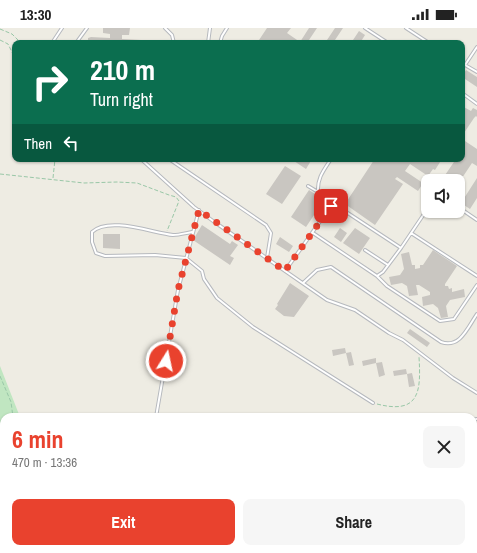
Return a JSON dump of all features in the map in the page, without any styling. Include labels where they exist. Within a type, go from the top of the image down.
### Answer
[{"type":"lane","points":[[54,40],[62,28]]},
{"type":"lane","points":[[78,40],[87,28]]},
{"type":"lane","points":[[165,28],[172,35],[173,40]]},
{"type":"lane","points":[[209,40],[210,28]]},
{"type":"lane","points":[[221,40],[227,28]]},
{"type":"lane","points":[[365,28],[383,40]]},
{"type":"lane","points":[[406,28],[424,40]]},
{"type":"lane","points":[[477,47],[465,65],[477,72]]},
{"type":"lane","points":[[465,95],[477,104]]},
{"type":"lane","points":[[144,162],[199,210],[285,271],[327,300],[355,310],[389,333],[403,340],[477,393]]},
{"type":"lane","points":[[173,162],[266,225],[271,233],[267,258]]},
{"type":"lane","points":[[318,192],[319,176],[329,162]]},
{"type":"lane","points":[[308,186],[401,248]]},
{"type":"lane","points":[[285,271],[313,233],[331,206],[331,202]]},
{"type":"lane","points":[[157,413],[178,290],[199,210]]},
{"type":"lane","points":[[465,212],[477,220]]},
{"type":"lane","points":[[377,276],[383,272],[421,218]]},
{"type":"lane","points":[[192,232],[174,235],[142,227],[107,226],[97,228],[92,232],[92,242],[96,253],[105,256],[155,255],[186,258],[202,271],[204,279],[217,298],[253,326],[372,403]]},
{"type":"lane","points":[[313,233],[377,276],[387,286],[440,321],[454,319],[477,285]]},
{"type":"lane","points":[[411,233],[477,276]]},
{"type":"lane","points":[[365,250],[388,265]]},
{"type":"lane","points":[[303,283],[317,270],[331,267],[441,342],[451,344],[458,340],[477,314]]},
{"type":"path","points":[[0,29],[12,34],[18,40]]},
{"type":"path","points":[[0,40],[8,44],[12,50]]},
{"type":"path","points":[[53,179],[55,162]]},
{"type":"path","points":[[0,174],[84,183],[137,183],[176,197],[178,206],[166,233]]},
{"type":"path","points":[[372,403],[387,406],[399,406],[405,405],[414,399],[419,386],[419,352]]},
{"type":"path","points":[[0,376],[11,402],[12,413]]},
{"type":"green space","points":[[0,366],[18,413],[0,413]]},
{"type":"building","points":[[103,28],[130,28],[129,35],[122,35],[122,39],[141,40],[88,40],[88,38],[91,37],[110,38],[110,34],[103,33]]},
{"type":"building","points":[[267,28],[291,28],[287,33],[297,40],[259,40]]},
{"type":"building","points":[[309,28],[317,28],[309,40],[301,40]]},
{"type":"building","points":[[335,28],[343,28],[335,40],[327,40]]},
{"type":"building","points":[[359,31],[365,35],[362,40],[353,40]]},
{"type":"building","points":[[466,70],[477,77],[477,87],[465,79]]},
{"type":"building","points":[[465,108],[471,111],[473,108],[477,110],[477,117],[476,116],[465,132]]},
{"type":"building","points":[[465,141],[477,149],[477,166],[472,163],[465,174],[446,174],[454,162],[465,162]]},
{"type":"building","points":[[296,162],[310,162],[306,169]]},
{"type":"building","points":[[373,162],[440,162],[435,170],[433,169],[429,174],[425,174],[410,164],[405,171],[421,182],[421,186],[418,191],[397,177],[395,179],[403,184],[375,225],[345,204]]},
{"type":"building","points":[[285,166],[301,176],[282,204],[266,194]]},
{"type":"building","points":[[477,178],[477,198],[470,209],[465,206],[465,197]]},
{"type":"building","points":[[309,190],[324,200],[306,227],[291,217]]},
{"type":"building","points":[[202,225],[230,244],[232,241],[238,245],[230,256],[234,258],[230,265],[193,240]]},
{"type":"building","points":[[340,228],[347,233],[341,242],[334,237]]},
{"type":"building","points":[[355,228],[370,238],[359,254],[343,243]]},
{"type":"building","points":[[103,234],[120,234],[120,249],[103,248]]},
{"type":"building","points":[[280,237],[293,246],[289,252],[276,244]]},
{"type":"building","points":[[433,250],[457,266],[445,286],[448,286],[449,289],[452,288],[452,292],[464,289],[465,297],[450,300],[446,306],[448,317],[441,318],[438,308],[433,304],[423,306],[422,297],[430,295],[430,292],[419,285],[416,285],[418,295],[409,296],[407,286],[402,283],[391,285],[389,277],[400,275],[404,269],[401,254],[409,252],[412,265],[415,265],[415,269],[420,268],[420,265],[423,265]]},
{"type":"building","points":[[290,283],[309,296],[294,317],[284,316],[275,309]]},
{"type":"building","points":[[410,329],[430,343],[427,347],[407,333]]},
{"type":"building","points":[[345,348],[346,353],[333,356],[332,350]]},
{"type":"building","points":[[351,352],[354,365],[349,366],[346,353]]},
{"type":"building","points":[[376,358],[376,363],[363,366],[362,361]]},
{"type":"building","points":[[382,362],[385,375],[379,377],[376,363]]},
{"type":"building","points":[[406,369],[407,374],[394,376],[393,371]]},
{"type":"building","points":[[412,373],[415,386],[409,387],[407,374]]},
{"type":"route","points":[[166,361],[178,290],[199,210],[285,271],[331,206]]}]
